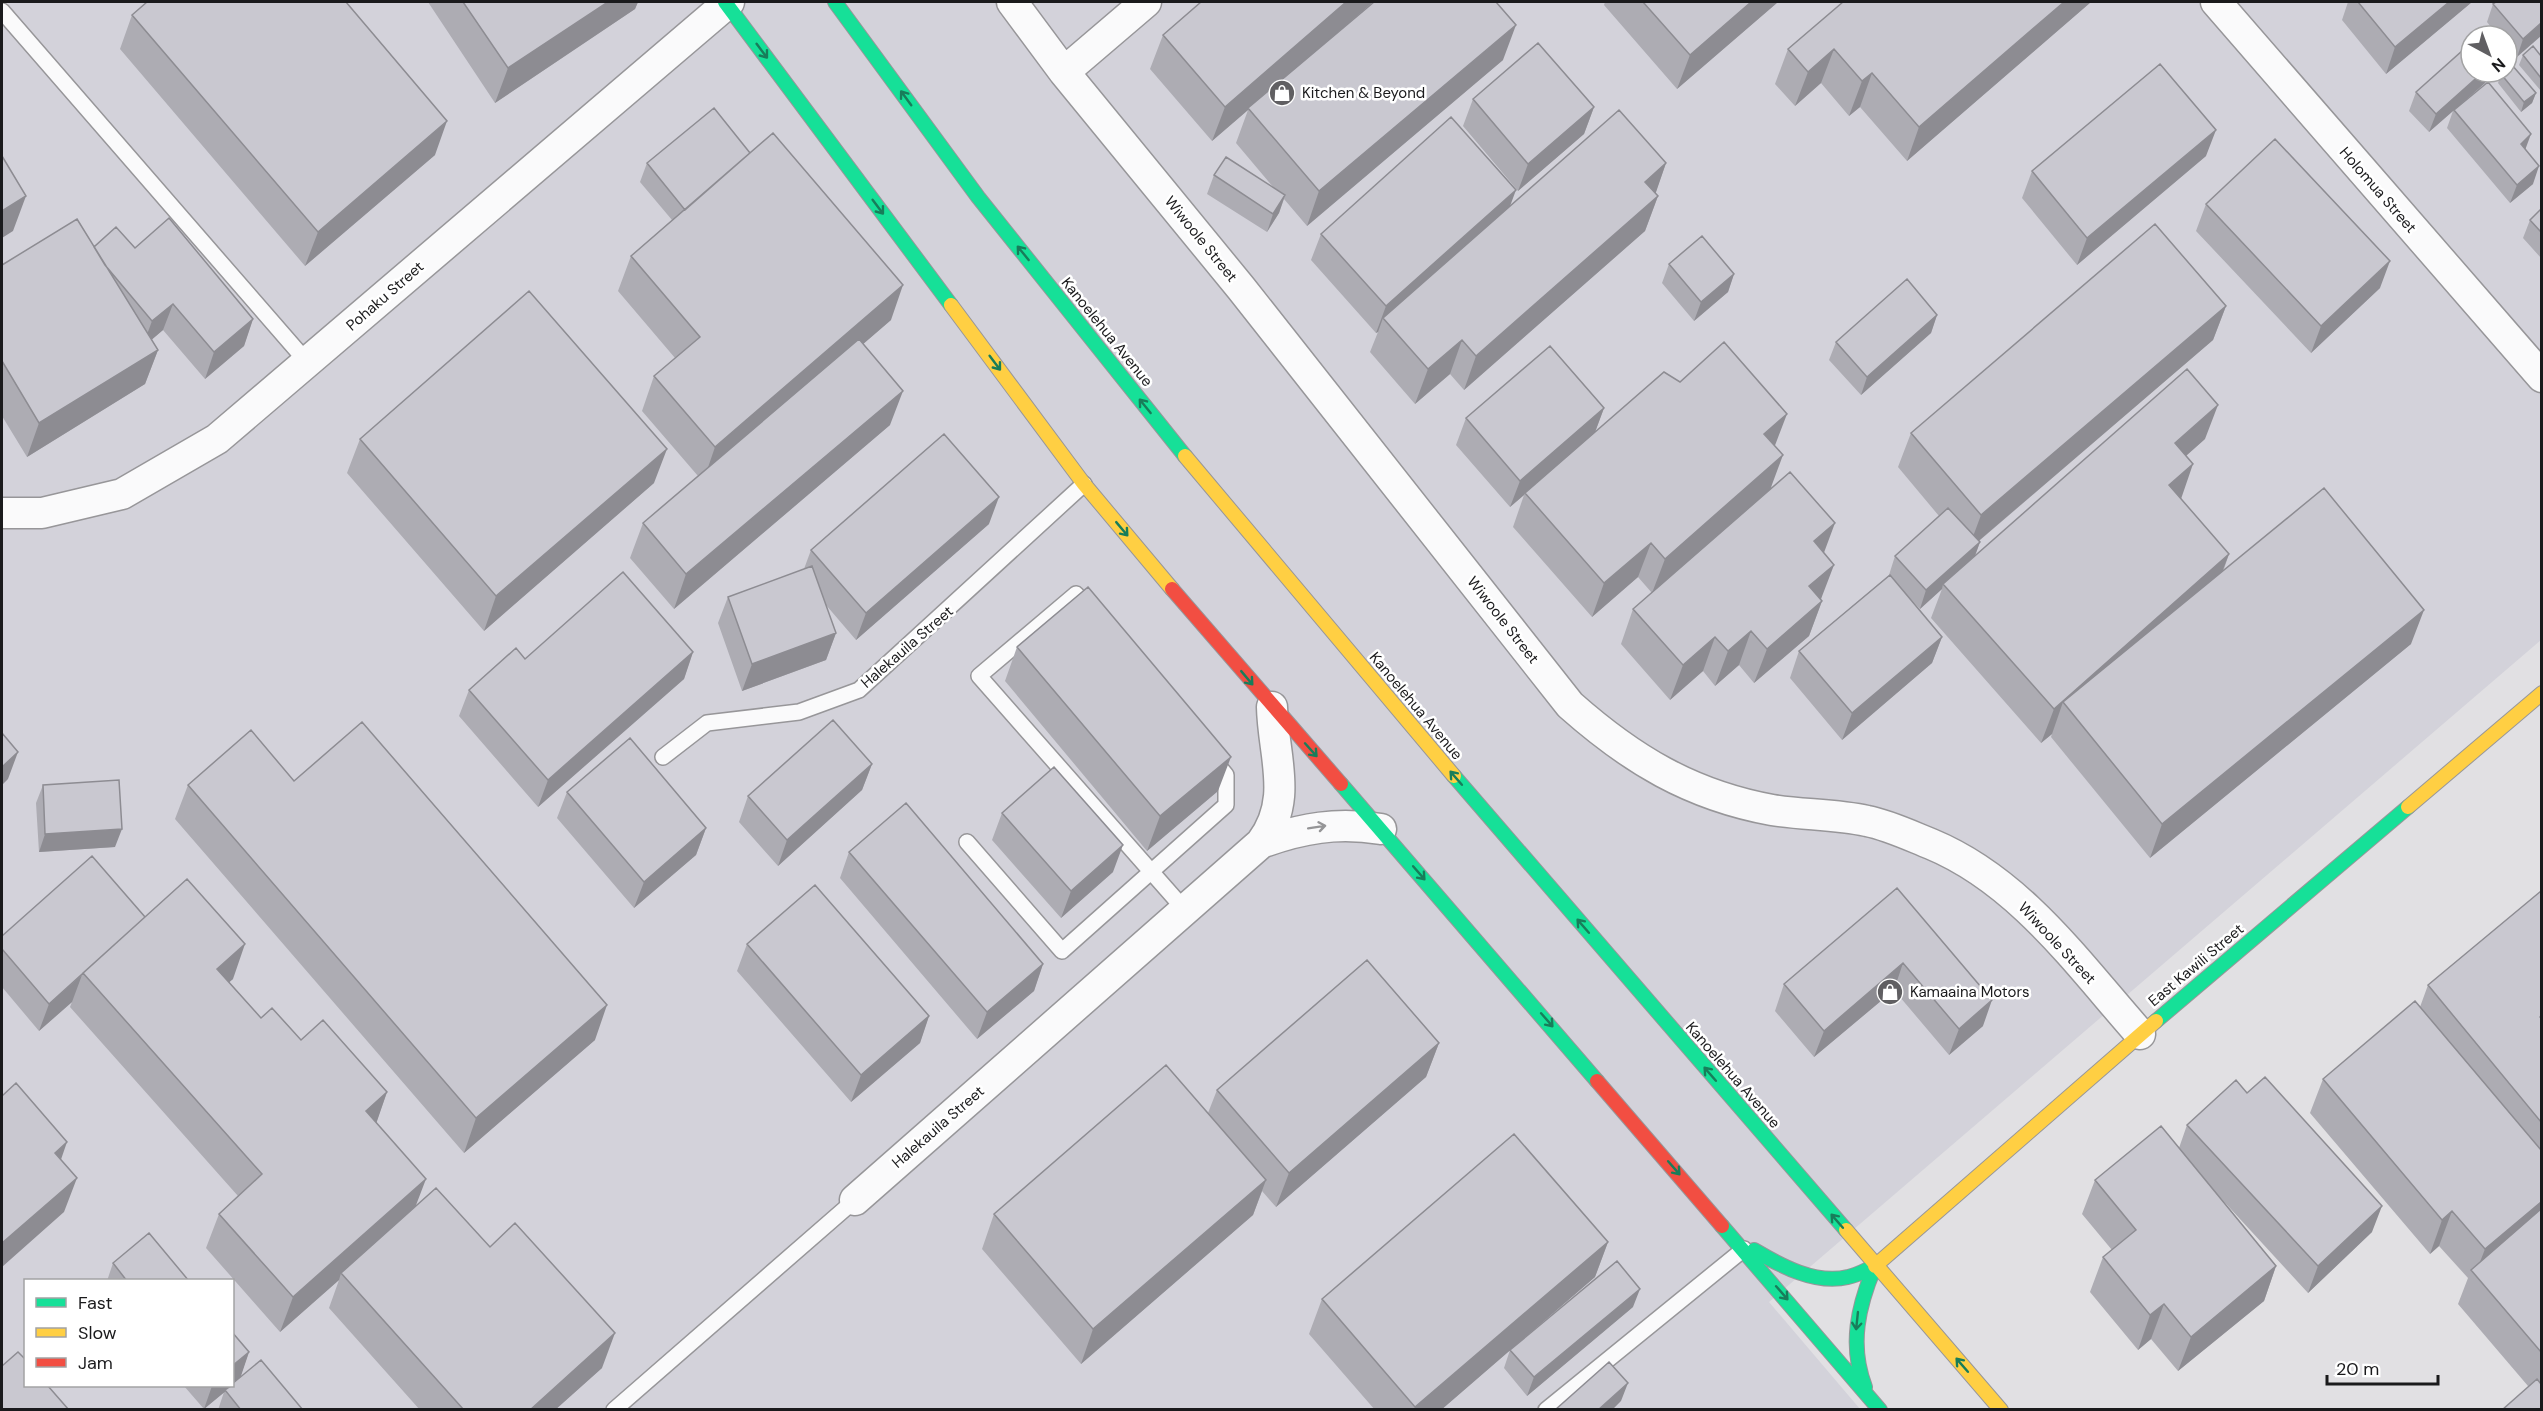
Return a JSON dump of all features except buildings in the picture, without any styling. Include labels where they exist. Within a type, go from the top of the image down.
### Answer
[{"type":"main road","points":[[727,2],[1084,484],[1272,707],[1381,829],[1876,1404]]},
{"type":"main road","name":"Kanoelehua Avenue","points":[[835,2],[978,197],[1181,451],[1400,713],[2001,1410]]},
{"type":"main road","name":"East Kawili Street","points":[[1875,1266],[2140,1034],[2541,693]]},
{"type":"main road","points":[[1739,1243],[1775,1263],[1826,1278],[1847,1277],[1875,1266]]},
{"type":"main road","points":[[1875,1266],[1861,1297],[1856,1348],[1858,1372],[1876,1404]]},
{"type":"street","name":"Pohaku Street","points":[[2,513],[42,513],[122,494],[217,439],[727,2]]},
{"type":"street","name":"Wiwoole Street","points":[[1012,2],[1064,72],[1241,288],[1578,712],[1608,739],[1650,767],[1712,796],[1772,810],[1867,821],[1932,844],[1985,873],[2032,912],[2140,1034]]},
{"type":"street","points":[[1064,72],[1146,2]]},
{"type":"street","name":"Holomua Street","points":[[2216,2],[2541,377]]},
{"type":"street","name":"Halekauila Street","points":[[855,1200],[1261,843],[1271,830],[1279,808],[1280,775],[1272,707]]},
{"type":"street","name":"Halekauila Street","points":[[1261,843],[1293,831],[1321,826],[1351,824],[1381,829]]},
{"type":"lane","points":[[2,11],[307,362]]},
{"type":"lane","name":"Halekauila Street","points":[[663,757],[707,723],[800,712],[859,690],[1084,484]]},
{"type":"lane","points":[[1098,621],[1076,594],[979,676],[1185,910]]},
{"type":"lane","points":[[967,842],[1062,951],[1226,805],[1226,775],[1204,748]]},
{"type":"lane","name":"Halekauila Street","points":[[614,1410],[855,1200]]},
{"type":"lane","points":[[1546,1410],[1739,1243]]},
{"type":"shaded area","points":[[2,2],[2541,2],[2541,640],[1769,1302],[1860,1409],[2,1410]]},
{"type":"traffic: fast","points":[[725,2],[951,305]]},
{"type":"traffic: fast","points":[[835,2],[978,197],[1185,456]]},
{"type":"traffic: fast","points":[[1454,776],[1846,1230]]},
{"type":"traffic: fast","points":[[1341,784],[1597,1081]]},
{"type":"traffic: fast","points":[[2156,1021],[2408,807]]},
{"type":"traffic: fast","points":[[1722,1226],[1880,1410]]},
{"type":"traffic: fast","points":[[1754,1250],[1787,1268],[1824,1278],[1836,1279],[1852,1276],[1875,1266]]},
{"type":"traffic: fast","points":[[1865,1387],[1857,1356],[1858,1326],[1864,1296],[1875,1266]]},
{"type":"traffic: slow","points":[[951,305],[1084,484],[1172,589]]},
{"type":"traffic: slow","points":[[1185,456],[1454,776]]},
{"type":"traffic: slow","points":[[2408,807],[2542,693]]},
{"type":"traffic: slow","points":[[1875,1266],[2156,1021]]},
{"type":"traffic: slow","points":[[1846,1230],[2001,1410]]},
{"type":"traffic: jam","points":[[1172,589],[1341,784]]},
{"type":"traffic: jam","points":[[1597,1081],[1722,1226]]},
{"type":"place","name":"Kitchen & Beyond","points":[[1282,93]]},
{"type":"place","name":"Kamaaina Motors","points":[[1890,992]]}]
